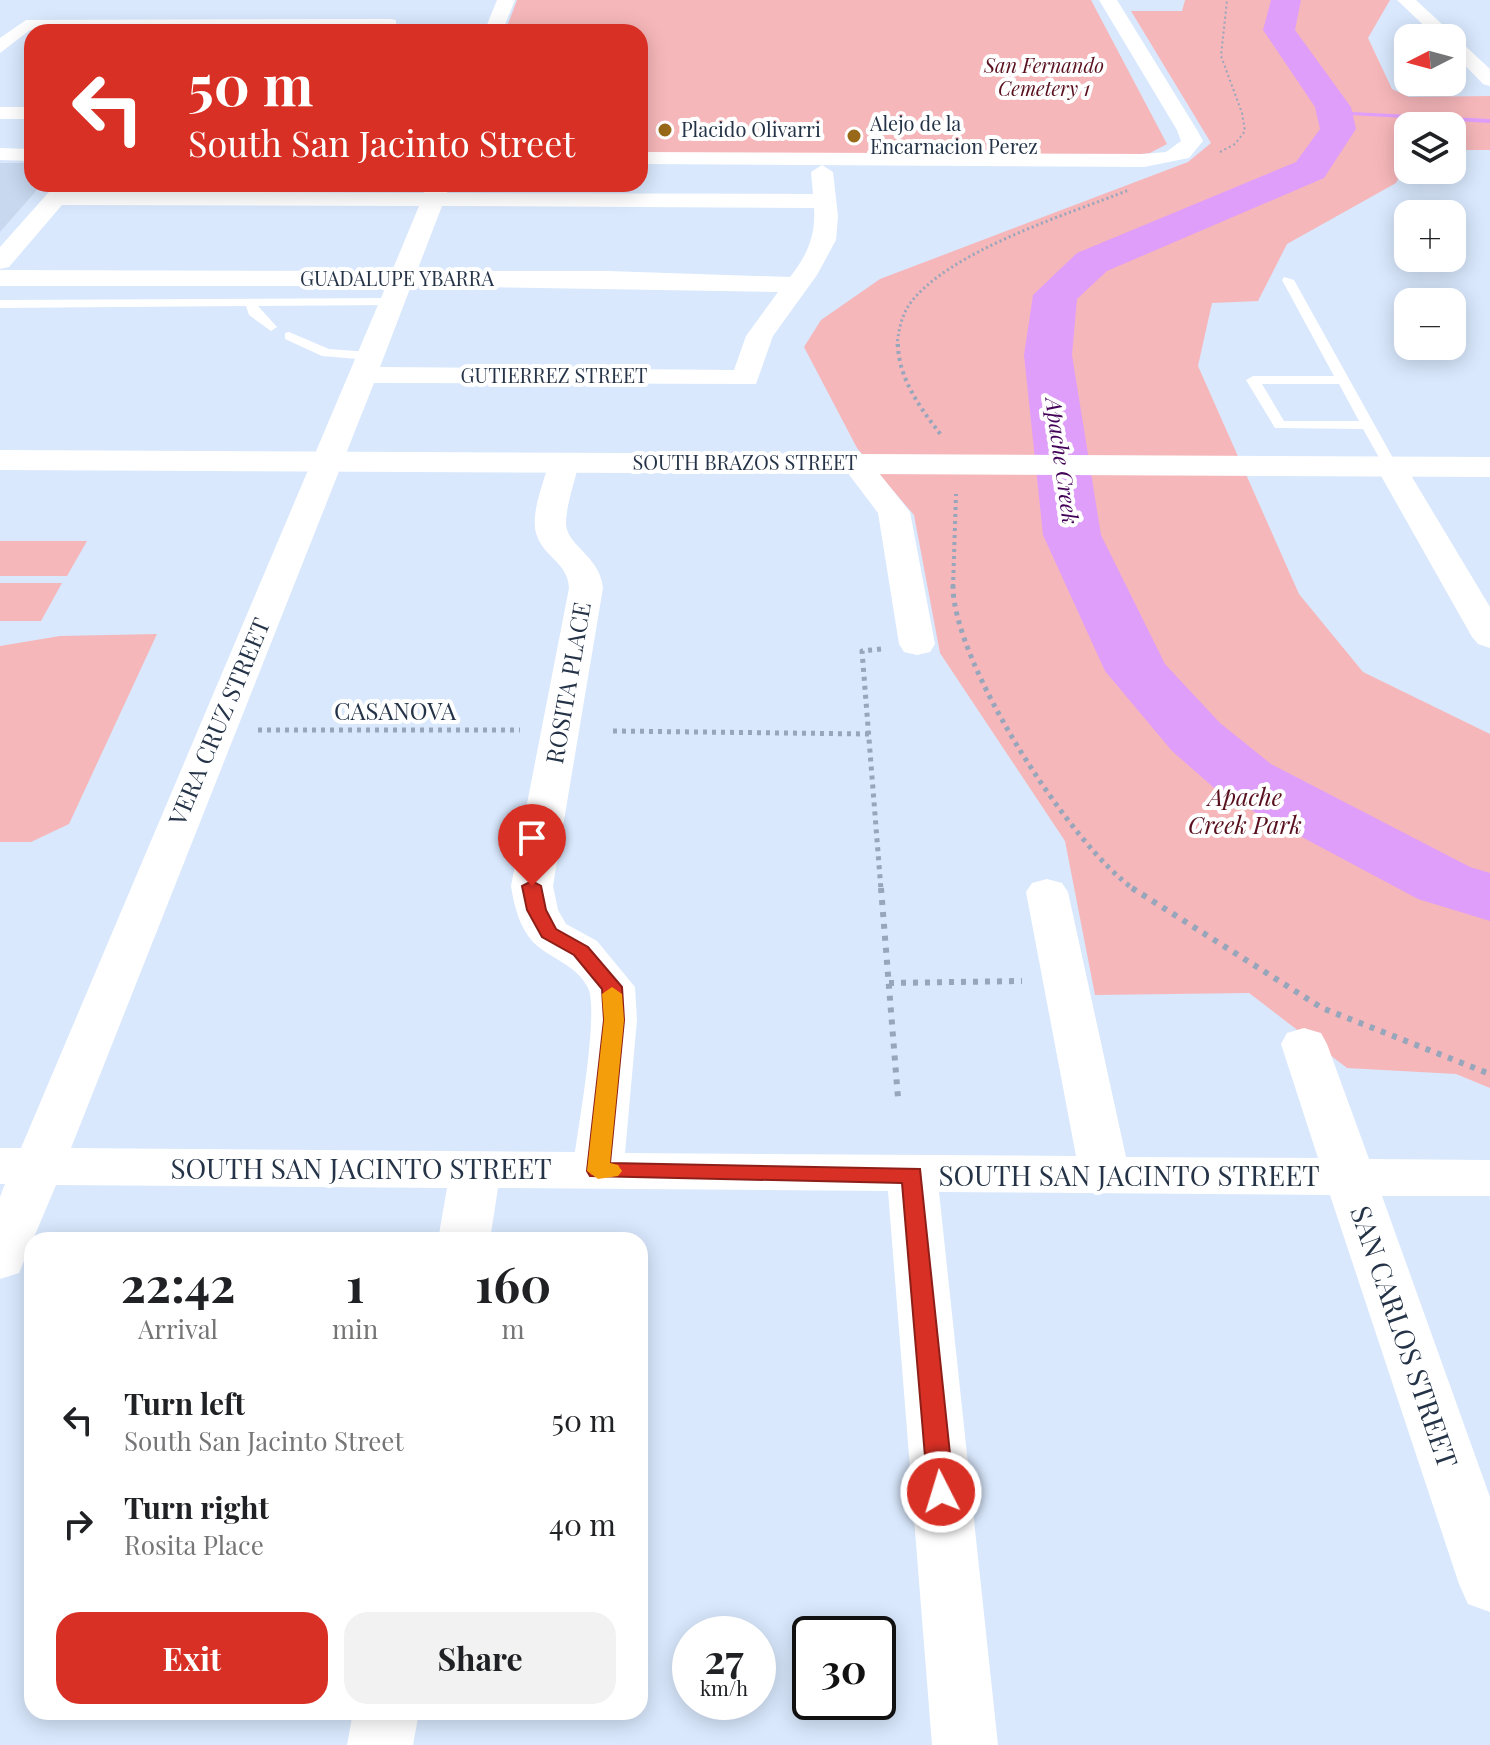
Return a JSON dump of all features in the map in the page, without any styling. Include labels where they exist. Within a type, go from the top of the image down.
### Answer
[{"type":"street","points":[[496,24],[506,0]]},
{"type":"street","points":[[648,158],[1127,160],[1180,154],[1190,148],[1192,141],[1187,130],[1108,0]]},
{"type":"street","points":[[1406,0],[1432,24]]},
{"type":"street","points":[[0,47],[24,27]]},
{"type":"street","points":[[1466,56],[1488,78]]},
{"type":"street","points":[[1466,76],[1488,78]]},
{"type":"street","points":[[0,113],[24,113]]},
{"type":"street","points":[[0,154],[24,155]]},
{"type":"street","points":[[795,285],[813,263],[825,237],[821,159]]},
{"type":"street","points":[[0,262],[61,192]]},
{"type":"street","points":[[436,192],[823,201]]},
{"type":"street","name":"VERA CRUZ STREET","points":[[0,1259],[19,1166],[329,462],[436,192]]},
{"type":"street","name":"GUADALUPE YBARRA","points":[[0,278],[396,290],[795,285]]},
{"type":"street","name":"GUTIERREZ STREET","points":[[365,365],[746,378],[756,336],[795,285]]},
{"type":"street","name":"SOUTH BRAZOS STREET","points":[[0,460],[1490,467]]},
{"type":"street","name":"ROSITA PLACE","points":[[564,462],[550,524],[553,537],[585,572],[586,588],[532,886],[536,910],[549,933],[581,951],[612,987],[614,1020],[598,1171]]},
{"type":"street","points":[[856,464],[894,512],[917,644]]},
{"type":"street","points":[[1391,467],[1490,637]]},
{"type":"street","points":[[1047,892],[1105,1175]]},
{"type":"street","name":"SAN CARLOS STREET","points":[[1304,1044],[1490,1584]]},
{"type":"street","name":"SOUTH SAN JACINTO STREET","points":[[19,1166],[1490,1178]]},
{"type":"street","points":[[465,1232],[476,1170]]},
{"type":"street","points":[[912,1175],[965,1745]]},
{"type":"street","points":[[380,1745],[385,1720]]},
{"type":"lane","points":[[1288,280],[1391,467]]},
{"type":"lane","points":[[0,304],[251,303],[396,290]]},
{"type":"lane","points":[[251,303],[253,312],[271,327]]},
{"type":"lane","points":[[289,336],[365,365]]},
{"type":"lane","points":[[1341,380],[1253,380],[1280,425],[1368,425]]},
{"type":"path","points":[[1214,156],[1235,144],[1245,131],[1245,112],[1223,66],[1220,43],[1227,0]]},
{"type":"path","points":[[942,437],[916,401],[905,376],[897,338],[908,305],[931,284],[968,259],[1015,236],[1143,184]]},
{"type":"path","points":[[956,487],[953,591],[959,630],[998,714],[1081,837],[1131,887],[1322,1008],[1490,1074]]},
{"type":"path","points":[[862,651],[898,1098]]},
{"type":"path","name":"CASANOVA","points":[[258,730],[533,730]]},
{"type":"path","points":[[613,731],[870,734]]},
{"type":"path","points":[[889,983],[1024,981],[1027,994]]},
{"type":"shaded area","points":[[0,163],[24,163],[24,192],[35,192],[0,232]]},
{"type":"green space","name":"San Fernando Cemetery 1","points":[[517,0],[1091,0],[1167,144],[1150,153],[1113,157],[648,153],[648,24],[508,24]]},
{"type":"green space","name":"Apache Creek Park","points":[[1185,0],[1390,0],[1368,38],[1394,90],[1394,96],[1490,96],[1490,150],[1466,150],[1466,112],[1394,112],[1394,184],[1287,244],[1258,301],[1212,303],[1198,366],[1299,594],[1363,672],[1490,734],[1490,1088],[1456,1074],[1347,1068],[1249,993],[1095,995],[1065,841],[940,653],[914,515],[857,448],[804,347],[821,320],[880,279],[1188,162],[1211,143],[1131,11],[1182,11]]},
{"type":"green space","points":[[0,541],[87,541],[67,576],[0,576]]},
{"type":"green space","points":[[0,583],[62,583],[41,621],[0,621]]},
{"type":"green space","points":[[157,634],[69,824],[31,842],[0,842],[0,646],[60,636]]},
{"type":"waterway","name":"Apache Creek","points":[[1286,0],[1279,30],[1333,107],[1338,129],[1310,170],[1092,262],[1055,295],[1048,355],[1072,535],[1137,671],[1196,737],[1246,779],[1444,883],[1490,898]]},
{"type":"waterway","points":[[1334,112],[1490,121]]},
{"type":"slow traffic","points":[[611,1171],[598,1171],[614,1020],[612,994]]},
{"type":"place","name":"Placido Olivarri","points":[[665,130]]},
{"type":"place","name":"Alejo de la Encarnacion Perez","points":[[854,136]]},
{"type":"route","points":[[532,886],[536,910],[549,933],[581,951],[612,987],[614,1020],[598,1171],[912,1175],[941,1492]]}]
